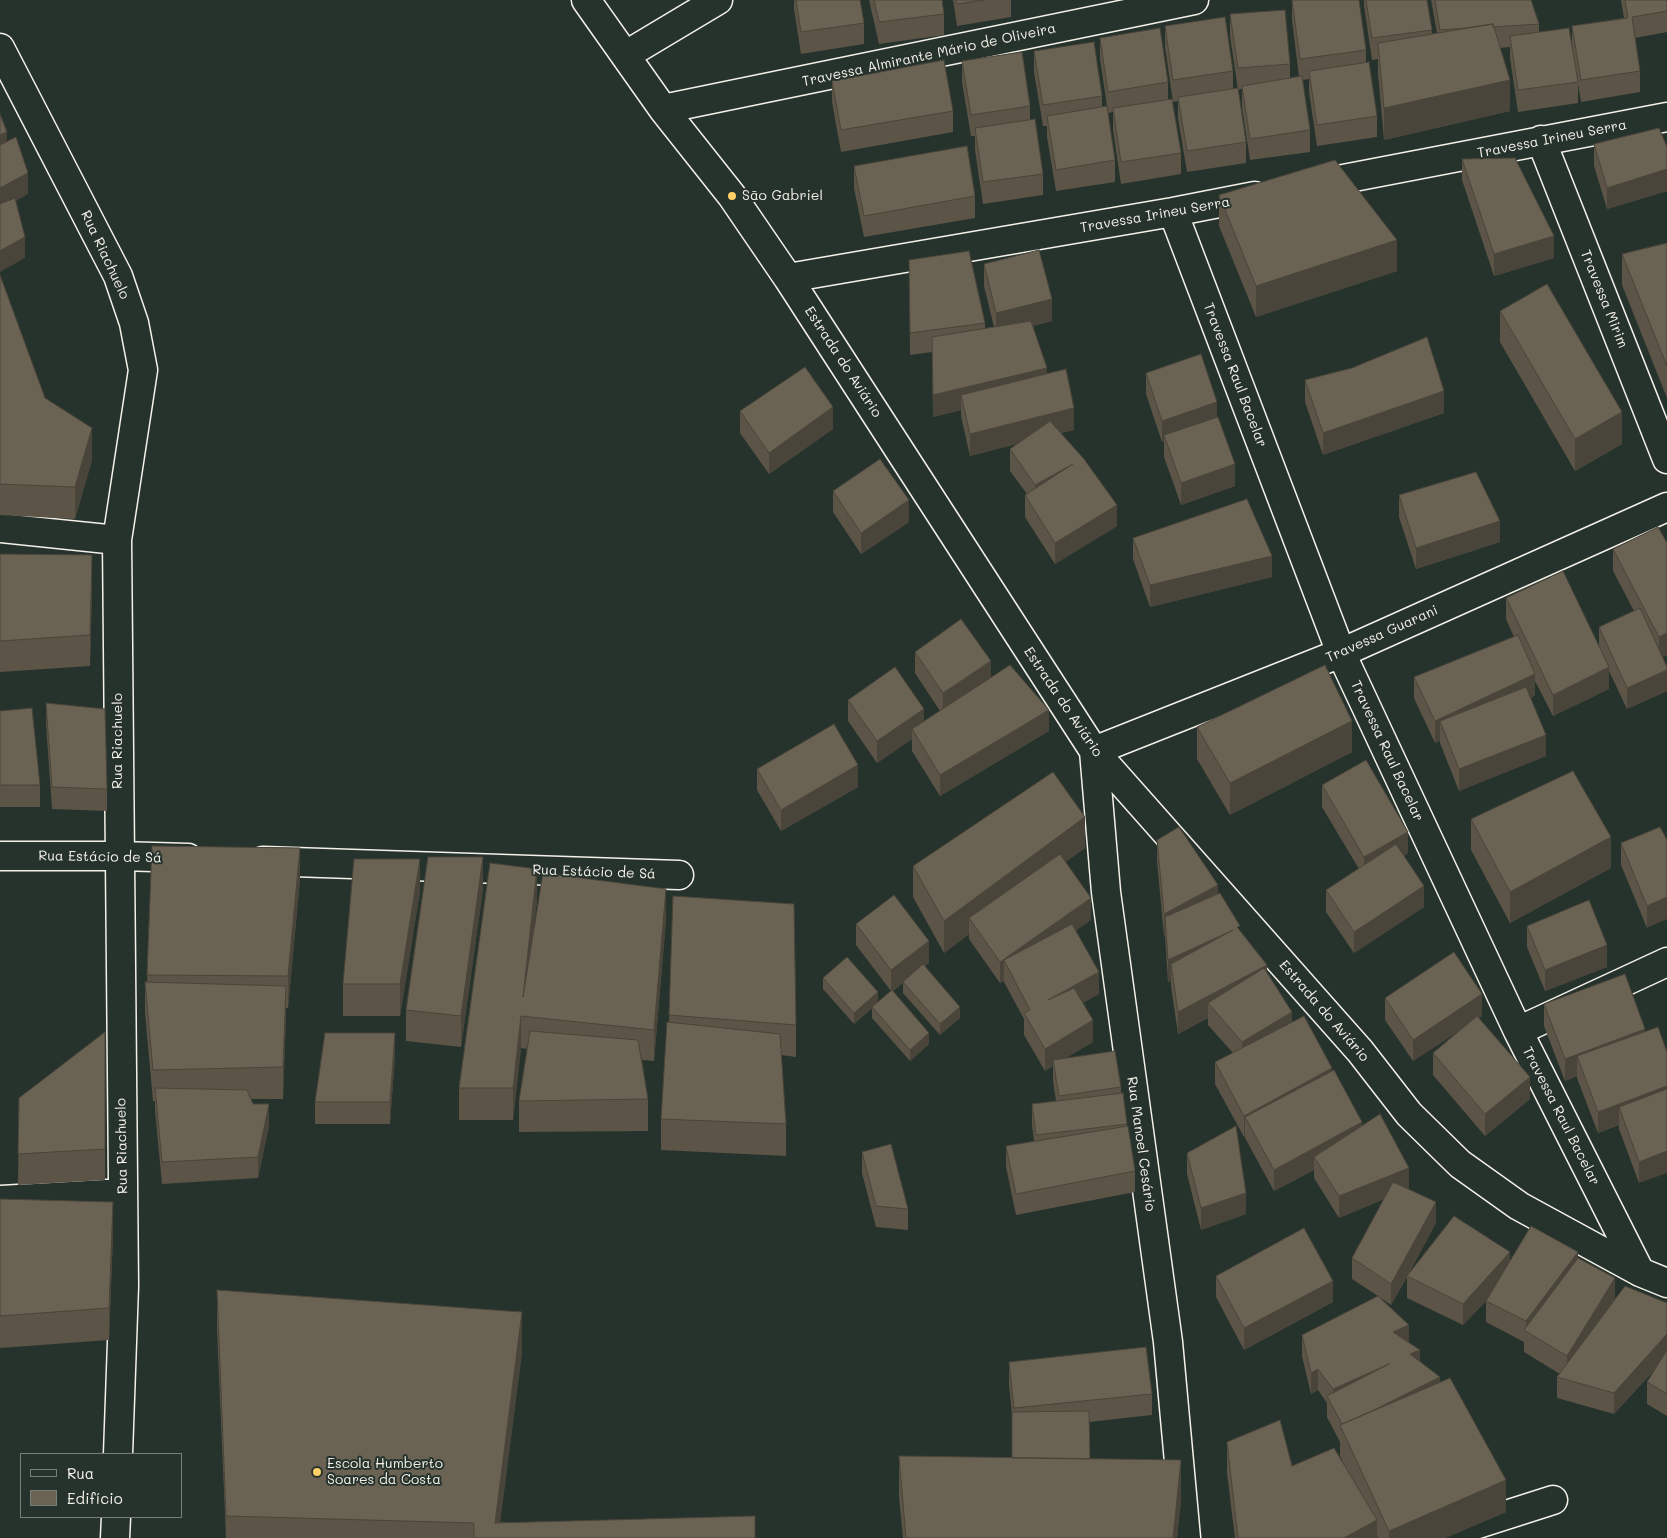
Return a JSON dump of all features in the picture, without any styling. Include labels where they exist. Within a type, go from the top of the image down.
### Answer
[{"type":"street","name":"Estrada do Aviário","points":[[586,0],[663,109],[732,196],[788,278],[1094,751],[1360,1050],[1409,1114],[1460,1164],[1519,1206],[1640,1272],[1667,1283]]},
{"type":"street","points":[[626,55],[718,0]]},
{"type":"street","name":"Travessa Almirante Mário de Oliveira","points":[[663,109],[1194,0]]},
{"type":"street","name":"Rua Riachuelo","points":[[2,57],[118,276],[134,323],[143,370],[117,540],[124,1286],[118,1453]]},
{"type":"street","name":"Travessa Irineu Serra","points":[[788,278],[1174,212],[1667,117]]},
{"type":"street","name":"Travessa Mirim","points":[[1541,140],[1667,458]]},
{"type":"street","name":"Travessa Raul Bacelar","points":[[1174,212],[1341,653],[1518,1030],[1640,1272]]},
{"type":"street","name":"Travessa Guarani","points":[[1094,751],[1341,653],[1667,508]]},
{"type":"street","points":[[0,528],[117,540]]},
{"type":"street","name":"Rua Manoel Cesário","points":[[1094,751],[1106,892],[1168,1342],[1186,1538]]},
{"type":"street","name":"Rua Estácio de Sá","points":[[0,856],[119,856],[679,875]]},
{"type":"street","points":[[1518,1030],[1667,962]]},
{"type":"street","points":[[0,1200],[123,1193]]},
{"type":"street","points":[[1434,1538],[1553,1500]]},
{"type":"street","points":[[115,1538],[116,1518]]},
{"type":"building","points":[[796,0],[860,0],[864,23],[801,32]]},
{"type":"building","points":[[874,0],[942,0],[944,14],[879,22]]},
{"type":"building","points":[[956,0],[984,0],[957,4]]},
{"type":"building","points":[[1292,0],[1359,0],[1366,50],[1300,59]]},
{"type":"building","points":[[1366,0],[1427,0],[1432,30],[1372,38]]},
{"type":"building","points":[[1435,0],[1531,0],[1539,24],[1493,27],[1493,24],[1440,30]]},
{"type":"building","points":[[1625,0],[1667,0],[1667,11],[1632,17],[1640,71],[1581,80],[1572,26],[1628,18]]},
{"type":"building","points":[[1285,10],[1290,64],[1238,68],[1230,14]]},
{"type":"building","points":[[1225,17],[1233,71],[1173,80],[1165,26]]},
{"type":"building","points":[[1493,24],[1510,80],[1384,108],[1378,43]]},
{"type":"building","points":[[1160,28],[1168,82],[1108,92],[1100,38]]},
{"type":"building","points":[[1569,28],[1578,82],[1518,90],[1510,36]]},
{"type":"building","points":[[1094,42],[1102,96],[1043,105],[1034,51]]},
{"type":"building","points":[[1022,52],[1030,106],[971,115],[962,61]]},
{"type":"building","points":[[944,60],[953,111],[841,130],[832,81]]},
{"type":"building","points":[[1369,62],[1377,116],[1317,125],[1309,71]]},
{"type":"building","points":[[1302,76],[1310,130],[1250,139],[1242,86]]},
{"type":"building","points":[[1238,88],[1246,142],[1187,151],[1178,97]]},
{"type":"building","points":[[1172,99],[1181,153],[1121,162],[1113,108]]},
{"type":"building","points":[[1107,106],[1115,160],[1056,170],[1047,116]]},
{"type":"building","points":[[0,114],[7,132],[0,135]]},
{"type":"building","points":[[1035,119],[1043,174],[983,182],[975,128]]},
{"type":"building","points":[[1659,128],[1667,147],[1667,169],[1607,188],[1594,144]]},
{"type":"building","points":[[16,137],[28,173],[0,188],[0,145]]},
{"type":"building","points":[[967,146],[975,196],[864,216],[854,166]]},
{"type":"building","points":[[1515,158],[1554,236],[1494,254],[1462,159]]},
{"type":"building","points":[[1335,160],[1397,240],[1256,286],[1219,195]]},
{"type":"building","points":[[15,198],[25,237],[0,251],[0,204]]},
{"type":"building","points":[[1667,243],[1667,366],[1622,254]]},
{"type":"building","points":[[1039,250],[1052,299],[996,313],[984,264]]},
{"type":"building","points":[[969,251],[985,323],[910,333],[909,260]]},
{"type":"building","points":[[0,275],[45,398],[92,428],[75,487],[0,484]]},
{"type":"building","points":[[1547,284],[1622,412],[1575,439],[1500,311]]},
{"type":"building","points":[[1031,321],[1047,368],[933,395],[932,337]]},
{"type":"building","points":[[1427,337],[1444,391],[1323,433],[1305,380],[1352,368]]},
{"type":"building","points":[[1201,354],[1217,402],[1162,421],[1146,373]]},
{"type":"building","points":[[805,367],[833,407],[769,453],[740,411]]},
{"type":"building","points":[[1066,369],[1074,408],[970,434],[961,395]]},
{"type":"building","points":[[1218,417],[1235,464],[1181,483],[1164,435]]},
{"type":"building","points":[[1050,421],[1084,459],[1117,505],[1055,543],[1025,495],[1073,464],[1035,485],[1010,449]]},
{"type":"building","points":[[880,459],[909,500],[861,533],[833,491]]},
{"type":"building","points":[[1476,472],[1500,521],[1416,548],[1399,495]]},
{"type":"building","points":[[1247,499],[1272,556],[1150,585],[1133,538]]},
{"type":"building","points":[[1658,527],[1667,543],[1667,633],[1659,637],[1613,549]]},
{"type":"building","points":[[0,554],[92,555],[90,635],[0,641]]},
{"type":"building","points":[[1563,571],[1609,667],[1553,695],[1506,598]]},
{"type":"building","points":[[1640,608],[1667,670],[1627,688],[1599,627]]},
{"type":"building","points":[[961,619],[991,661],[943,693],[915,652]]},
{"type":"building","points":[[1518,635],[1535,674],[1435,721],[1414,677]]},
{"type":"building","points":[[1010,665],[1049,710],[940,775],[912,729]]},
{"type":"building","points":[[1325,665],[1352,721],[1230,783],[1197,727]]},
{"type":"building","points":[[895,667],[924,709],[877,741],[848,700]]},
{"type":"building","points":[[1526,687],[1546,735],[1459,769],[1440,721]]},
{"type":"building","points":[[46,703],[105,709],[107,789],[52,787]]},
{"type":"building","points":[[32,708],[40,785],[0,785],[0,711]]},
{"type":"building","points":[[834,724],[858,765],[781,810],[757,769]]},
{"type":"building","points":[[1366,760],[1408,832],[1364,857],[1322,785]]},
{"type":"building","points":[[1573,771],[1611,837],[1510,892],[1471,819]]},
{"type":"building","points":[[1053,772],[1085,817],[944,921],[913,866]]},
{"type":"building","points":[[1179,827],[1218,885],[1164,914],[1157,840]]},
{"type":"building","points":[[1660,827],[1667,840],[1667,897],[1647,906],[1621,843]]},
{"type":"building","points":[[1396,844],[1424,886],[1354,932],[1326,890]]},
{"type":"building","points":[[152,846],[300,848],[288,976],[147,975]]},
{"type":"building","points":[[1060,854],[1091,898],[1000,962],[969,918]]},
{"type":"building","points":[[428,857],[483,857],[461,1016],[406,1010]]},
{"type":"building","points":[[354,859],[420,859],[400,984],[343,984]]},
{"type":"building","points":[[490,863],[537,869],[523,997],[543,873],[666,889],[654,1030],[521,1016],[513,1088],[459,1088]]},
{"type":"building","points":[[1220,893],[1240,926],[1237,927],[1267,965],[1178,1012],[1171,964],[1233,930],[1168,960],[1165,917]]},
{"type":"building","points":[[894,895],[929,941],[891,970],[856,924]]},
{"type":"building","points":[[673,896],[794,904],[796,1025],[669,1015]]},
{"type":"building","points":[[1589,900],[1607,945],[1545,970],[1527,926]]},
{"type":"building","points":[[1072,924],[1099,972],[1048,1000],[1074,988],[1093,1020],[1045,1049],[1024,1013],[1030,1010],[1004,960]]},
{"type":"building","points":[[1454,952],[1482,994],[1413,1040],[1385,998]]},
{"type":"building","points":[[847,957],[878,992],[854,1013],[823,978]]},
{"type":"building","points":[[923,964],[960,1007],[940,1024],[903,982]]},
{"type":"building","points":[[1264,968],[1292,1012],[1242,1042],[1208,1003]]},
{"type":"building","points":[[1625,974],[1645,1029],[1565,1059],[1544,1004]]},
{"type":"building","points":[[145,982],[286,986],[283,1067],[153,1070]]},
{"type":"building","points":[[892,990],[929,1033],[910,1050],[872,1007]]},
{"type":"building","points":[[1304,1016],[1332,1068],[1244,1116],[1215,1062]]},
{"type":"building","points":[[1477,1016],[1530,1077],[1485,1114],[1433,1053]]},
{"type":"building","points":[[667,1022],[780,1034],[786,1124],[661,1119]]},
{"type":"building","points":[[1658,1027],[1667,1052],[1667,1086],[1598,1112],[1577,1056]]},
{"type":"building","points":[[530,1031],[638,1040],[648,1099],[519,1101]]},
{"type":"building","points":[[105,1032],[105,1149],[18,1154],[19,1098]]},
{"type":"building","points":[[325,1033],[395,1033],[390,1102],[315,1102]]},
{"type":"building","points":[[1115,1051],[1121,1087],[1059,1096],[1053,1060]]},
{"type":"building","points":[[1334,1070],[1362,1122],[1274,1170],[1245,1117]]},
{"type":"building","points":[[155,1088],[247,1090],[253,1104],[269,1104],[258,1157],[162,1162]]},
{"type":"building","points":[[1667,1089],[1667,1151],[1639,1162],[1619,1107]]},
{"type":"building","points":[[1123,1093],[1127,1124],[1036,1135],[1032,1104]]},
{"type":"building","points":[[1380,1114],[1409,1168],[1339,1196],[1314,1157]]},
{"type":"building","points":[[1128,1126],[1135,1171],[1016,1194],[1006,1146]]},
{"type":"building","points":[[1236,1126],[1246,1193],[1201,1208],[1187,1153]]},
{"type":"building","points":[[891,1144],[908,1209],[876,1206],[862,1152]]},
{"type":"building","points":[[1393,1182],[1436,1202],[1391,1284],[1352,1258]]},
{"type":"building","points":[[0,1199],[113,1202],[109,1308],[0,1316]]},
{"type":"building","points":[[1454,1216],[1510,1252],[1463,1304],[1407,1276]]},
{"type":"building","points":[[1531,1226],[1578,1252],[1526,1321],[1486,1301]]},
{"type":"building","points":[[1304,1228],[1333,1281],[1244,1328],[1216,1276]]},
{"type":"building","points":[[1578,1258],[1615,1278],[1567,1356],[1524,1330]]},
{"type":"building","points":[[1625,1286],[1667,1303],[1667,1334],[1614,1393],[1557,1377]]},
{"type":"building","points":[[217,1290],[522,1312],[495,1523],[755,1516],[755,1538],[474,1538],[474,1523],[226,1516]]},
{"type":"building","points":[[1378,1296],[1409,1325],[1393,1332],[1420,1350],[1410,1354],[1440,1377],[1342,1424],[1327,1396],[1389,1364],[1333,1389],[1318,1369],[1311,1373],[1302,1335]]},
{"type":"building","points":[[1146,1347],[1152,1394],[1014,1408],[1009,1362]]},
{"type":"building","points":[[1667,1350],[1667,1394],[1647,1382]]},
{"type":"building","points":[[1450,1378],[1506,1480],[1389,1531],[1340,1425]]},
{"type":"building","points":[[1089,1411],[1090,1459],[1012,1458],[1012,1412]]},
{"type":"building","points":[[1280,1420],[1292,1466],[1334,1448],[1377,1520],[1344,1538],[1238,1538],[1227,1442]]},
{"type":"building","points":[[899,1456],[1181,1460],[1173,1538],[906,1538]]},
{"type":"place","name":"São Gabriel","points":[[732,196]]},
{"type":"place","name":"Escola Humberto Soares da Costa","points":[[317,1472]]}]
